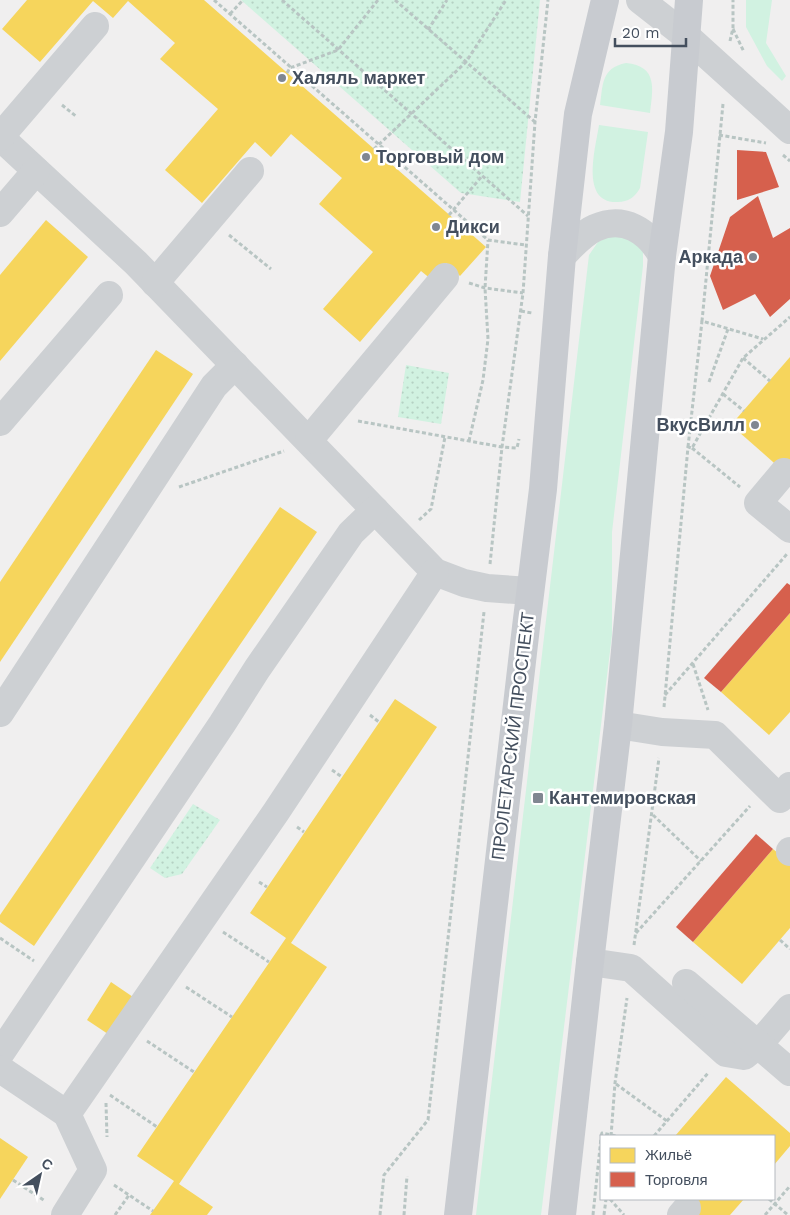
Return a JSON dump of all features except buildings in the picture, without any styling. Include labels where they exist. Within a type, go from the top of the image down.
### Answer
[{"type":"main road","name":"ПРОЛЕТАРСКИЙ ПРОСПЕКТ","points":[[458,1215],[543,489],[562,256],[578,114],[605,0]]},
{"type":"main road","points":[[562,1215],[618,725],[662,256],[679,132],[689,0]]},
{"type":"street","points":[[640,0],[686,36],[724,70],[780,142]]},
{"type":"street","points":[[95,26],[0,137],[36,171],[121,280],[155,283],[310,441],[434,572],[464,583],[487,588],[530,591]]},
{"type":"street","points":[[0,213],[36,171]]},
{"type":"street","points":[[155,283],[250,172]]},
{"type":"street","points":[[562,256],[584,235],[595,228],[622,224],[636,228],[646,235],[656,245],[662,256]]},
{"type":"street","points":[[310,441],[445,276]]},
{"type":"street","points":[[0,422],[121,280]]},
{"type":"street","points":[[0,713],[214,386],[235,365]]},
{"type":"street","points":[[784,472],[758,503],[790,529]]},
{"type":"street","points":[[0,1054],[331,561],[351,533],[375,510]]},
{"type":"street","points":[[67,1114],[345,710],[434,572]]},
{"type":"street","points":[[618,725],[662,732],[715,735],[782,796]]},
{"type":"street","points":[[590,962],[631,968],[726,1053],[744,1056],[759,1044],[790,1008]]},
{"type":"street","points":[[686,983],[790,1072]]},
{"type":"street","points":[[0,1069],[67,1114],[93,1170],[65,1215]]},
{"type":"path","points":[[214,0],[488,240],[525,245]]},
{"type":"path","points":[[230,14],[243,0]]},
{"type":"path","points":[[282,0],[529,216]]},
{"type":"path","points":[[287,73],[290,68],[338,50],[378,0]]},
{"type":"path","points":[[395,0],[535,122]]},
{"type":"path","points":[[428,30],[447,0]]},
{"type":"path","points":[[374,149],[466,62],[506,0]]},
{"type":"path","points":[[380,1215],[384,1175],[428,1120],[502,447],[522,294],[535,122],[548,0]]},
{"type":"path","points":[[733,0],[733,28],[724,70],[723,113],[719,135],[690,447],[758,503]]},
{"type":"path","points":[[719,135],[780,142],[790,161]]},
{"type":"path","points":[[449,214],[482,176]]},
{"type":"path","points":[[209,219],[272,269]]},
{"type":"path","points":[[468,441],[483,380],[488,339],[485,288],[488,240]]},
{"type":"path","points":[[485,288],[522,294]]},
{"type":"path","points":[[520,311],[534,313]]},
{"type":"path","points":[[702,321],[764,339]]},
{"type":"path","points":[[709,382],[728,329]]},
{"type":"path","points":[[743,358],[770,381]]},
{"type":"path","points":[[723,394],[744,411]]},
{"type":"path","points":[[330,416],[502,447],[517,448],[518,445]]},
{"type":"path","points":[[417,522],[432,509],[445,437]]},
{"type":"path","points":[[174,489],[310,441]]},
{"type":"path","points":[[665,696],[790,550]]},
{"type":"path","points":[[693,663],[715,735]]},
{"type":"path","points":[[636,934],[701,861],[782,796]]},
{"type":"path","points":[[653,815],[701,861]]},
{"type":"path","points":[[202,918],[269,962]]},
{"type":"path","points":[[0,938],[53,973]]},
{"type":"path","points":[[780,940],[790,949]]},
{"type":"path","points":[[164,973],[232,1017]]},
{"type":"path","points":[[127,1028],[194,1072]]},
{"type":"path","points":[[655,1135],[726,1053]]},
{"type":"path","points":[[89,1081],[157,1127]]},
{"type":"path","points":[[615,1084],[667,1121]]},
{"type":"path","points":[[593,1215],[600,1147]]},
{"type":"path","points":[[93,1170],[153,1211]]},
{"type":"path","points":[[404,1215],[408,1176]]},
{"type":"path","points":[[13,1180],[65,1215]]},
{"type":"path","points":[[765,1215],[790,1186]]},
{"type":"path","points":[[116,1215],[129,1195]]},
{"type":"path","points":[[604,1215],[606,1200]]},
{"type":"path","points":[[611,1200],[624,1215]]},
{"type":"path","points":[[770,1200],[788,1215]]},
{"type":"green space","points":[[241,0],[540,0],[520,202],[461,193]]},
{"type":"green space","points":[[746,0],[772,0],[766,43],[786,76],[782,81],[767,66],[746,27]]},
{"type":"green space","points":[[626,63],[644,69],[651,80],[650,113],[600,105],[603,84],[608,73],[618,65]]},
{"type":"green space","points":[[599,125],[648,132],[640,188],[628,200],[618,202],[606,200],[598,194],[594,184],[593,159]]},
{"type":"green space","points":[[613,234],[630,237],[643,249],[643,266],[612,532],[612,635],[541,1215],[476,1215],[589,255],[598,242]]},
{"type":"green space","points":[[406,365],[449,373],[441,424],[398,417]]},
{"type":"green space","points":[[193,804],[220,820],[182,874],[165,878],[150,868]]},
{"type":"place","name":"Халяль маркет","points":[[282,78]]},
{"type":"place","name":"Торговый дом","points":[[366,157]]},
{"type":"place","name":"Дикси","points":[[436,227]]},
{"type":"place","name":"Аркада","points":[[753,257]]},
{"type":"place","name":"ВкусВилл","points":[[755,425]]},
{"type":"place","name":"Кантемировская","points":[[538,798]]}]
